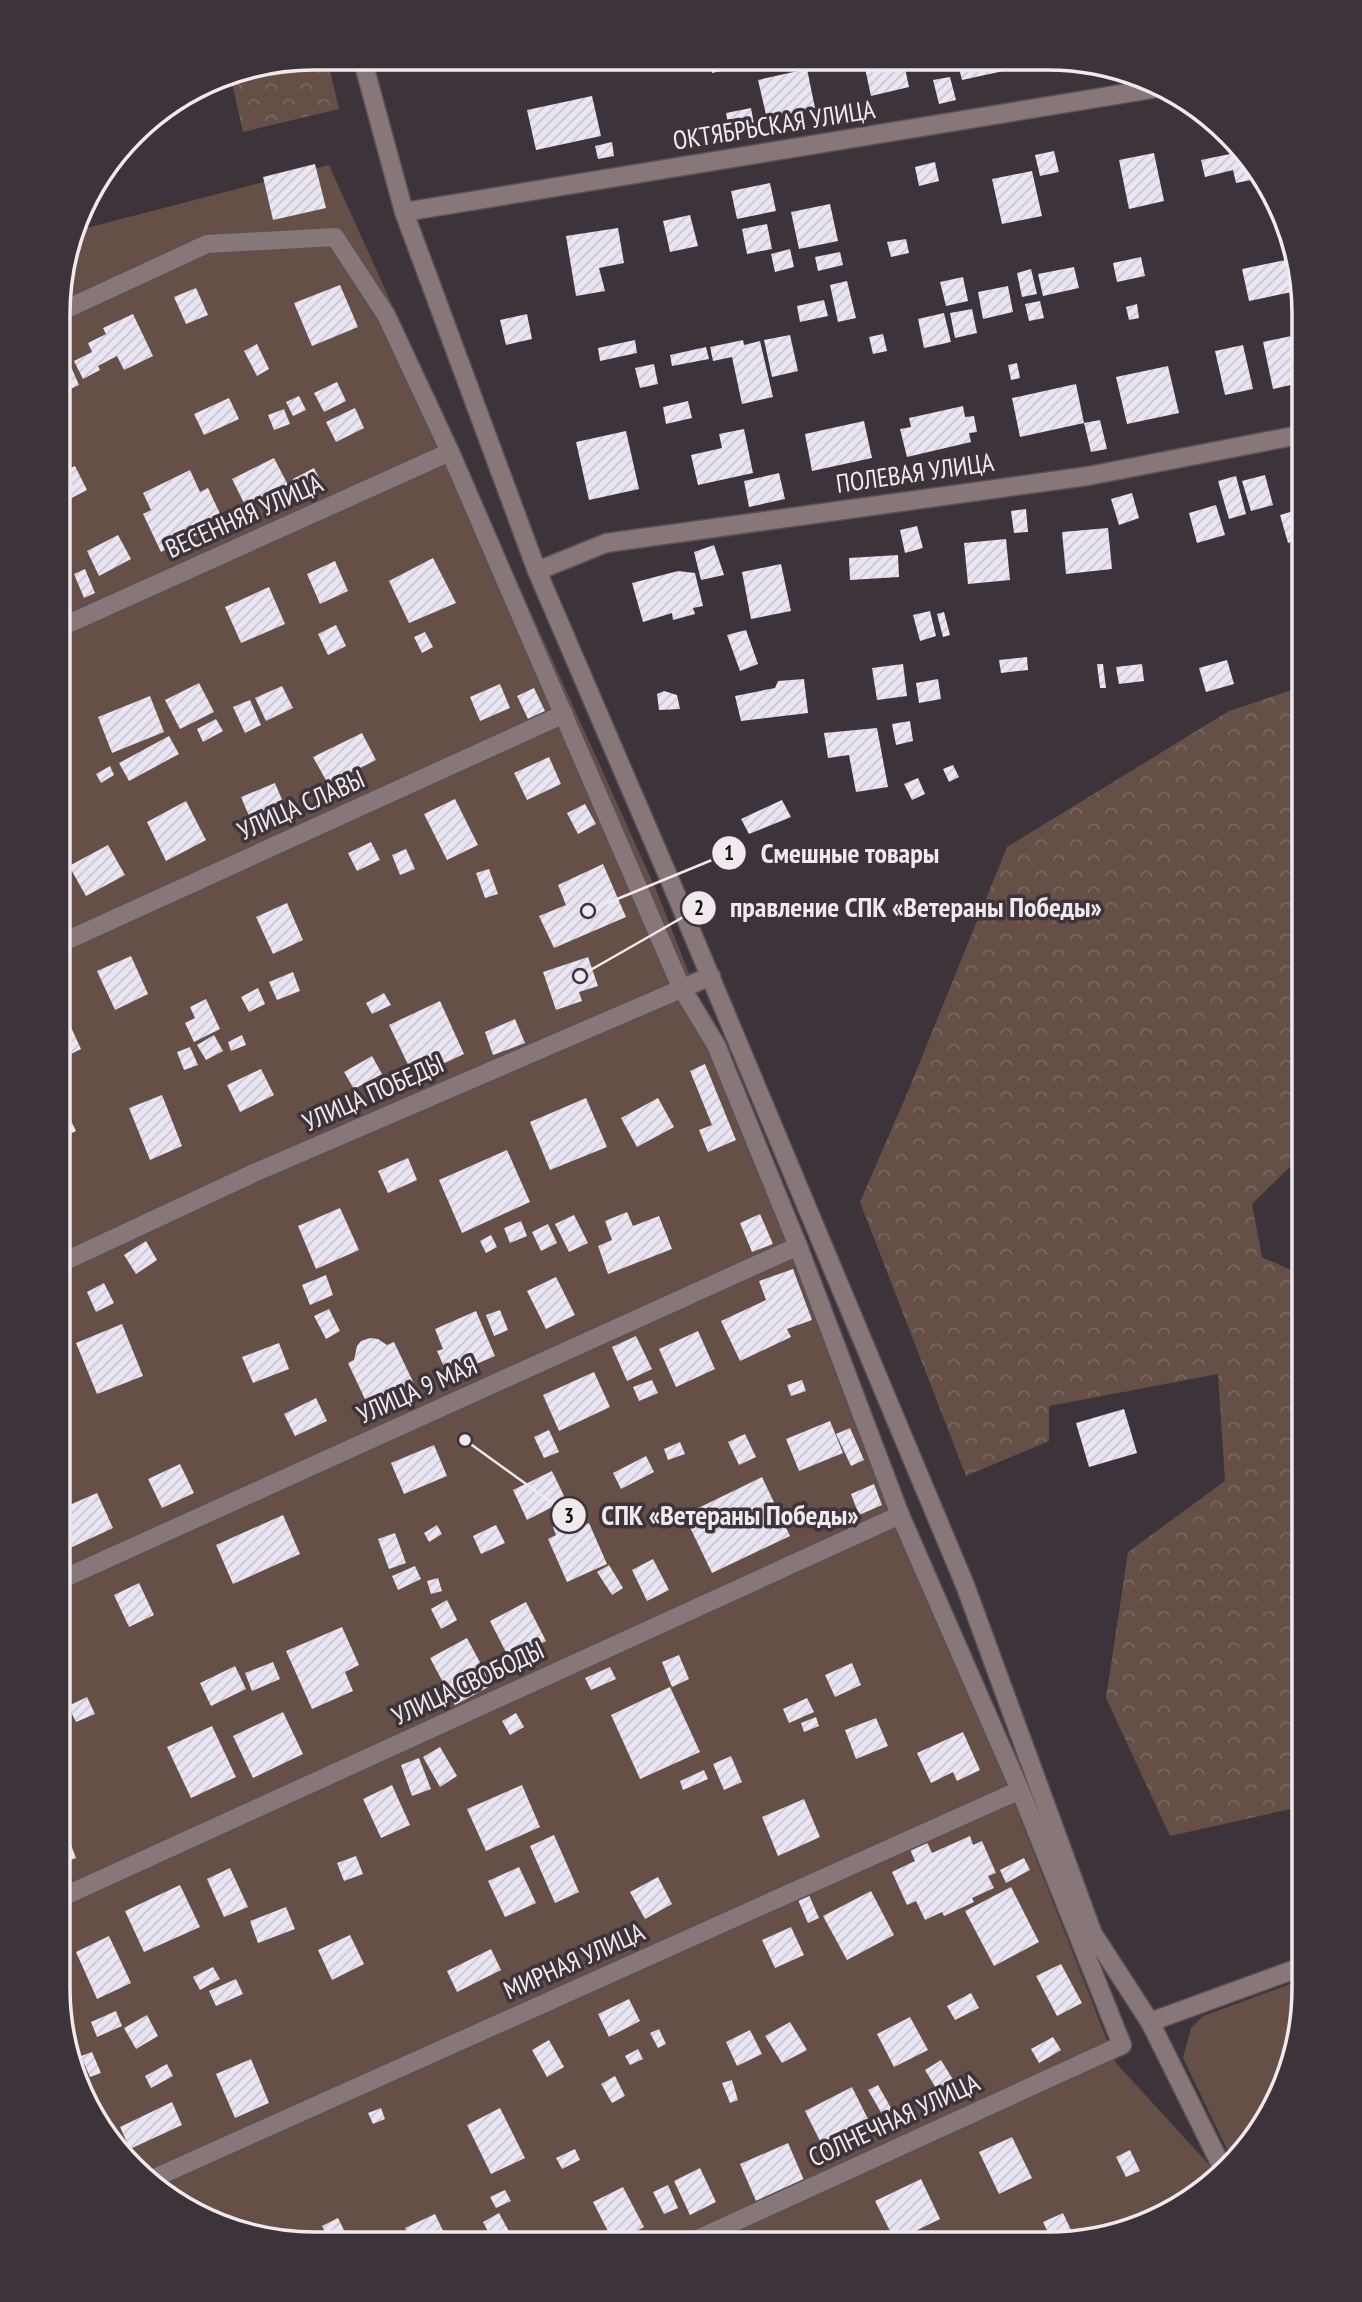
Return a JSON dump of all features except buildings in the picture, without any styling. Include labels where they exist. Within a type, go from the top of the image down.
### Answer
[{"type":"street","points":[[366,71],[404,212],[537,571],[711,976],[965,1585],[1093,1934],[1150,2022],[1219,2161]]},
{"type":"street","name":"ОКТЯБРЬСКАЯ УЛИЦА","points":[[404,212],[1144,90]]},
{"type":"street","points":[[70,307],[208,244],[335,237],[386,315],[450,452],[681,988],[716,1045],[798,1246],[900,1514],[1020,1790]]},
{"type":"street","name":"ПОЛЕВАЯ УЛИЦА","points":[[537,571],[606,543],[1088,475],[1292,436]]},
{"type":"street","name":"ВЕСЕННЯЯ УЛИЦА","points":[[70,623],[450,452]]},
{"type":"street","name":"УЛИЦА СЛАВЫ","points":[[70,939],[564,714]]},
{"type":"street","name":"УЛИЦА ПОБЕДЫ","points":[[70,1259],[254,1173],[711,976]]},
{"type":"street","name":"УЛИЦА 9 МАЯ","points":[[70,1576],[798,1246]]},
{"type":"street","name":"УЛИЦА СВОБОДЫ","points":[[70,1894],[900,1514]]},
{"type":"street","name":"СОЛНЕЧНАЯ УЛИЦА","points":[[713,2232],[1122,2045],[1020,1790]]},
{"type":"street","name":"МИРНАЯ УЛИЦА","points":[[160,2176],[1020,1790]]},
{"type":"street","points":[[1150,2022],[1291,1971]]},
{"type":"green space","points":[[330,71],[339,109],[243,132],[232,84],[267,75]]},
{"type":"green space","points":[[329,165],[657,892],[1116,2063],[1212,2168],[1170,2199],[1126,2219],[1095,2227],[1048,2232],[282,2230],[251,2224],[192,2199],[142,2160],[103,2110],[78,2051],[70,1988],[70,314],[72,282],[86,228]]},
{"type":"green space","points":[[1292,690],[1291,1165],[1252,1204],[1262,1257],[1291,1270],[1291,1809],[1170,1836],[1106,1698],[1128,1552],[1225,1481],[1218,1374],[1049,1406],[1049,1441],[966,1476],[860,1202],[1007,847],[1229,711]]},
{"type":"green space","points":[[1291,1984],[1287,2035],[1279,2066],[1267,2096],[1251,2123],[1228,2152],[1183,2058],[1191,2028],[1203,2016]]},
{"type":"place","name":"Смешные товары","points":[[588,911]]},
{"type":"place","name":"правление СПК «Ветераны Победы»","points":[[580,976]]},
{"type":"place","name":"СПК «Ветераны Победы»","points":[[465,1440]]}]
